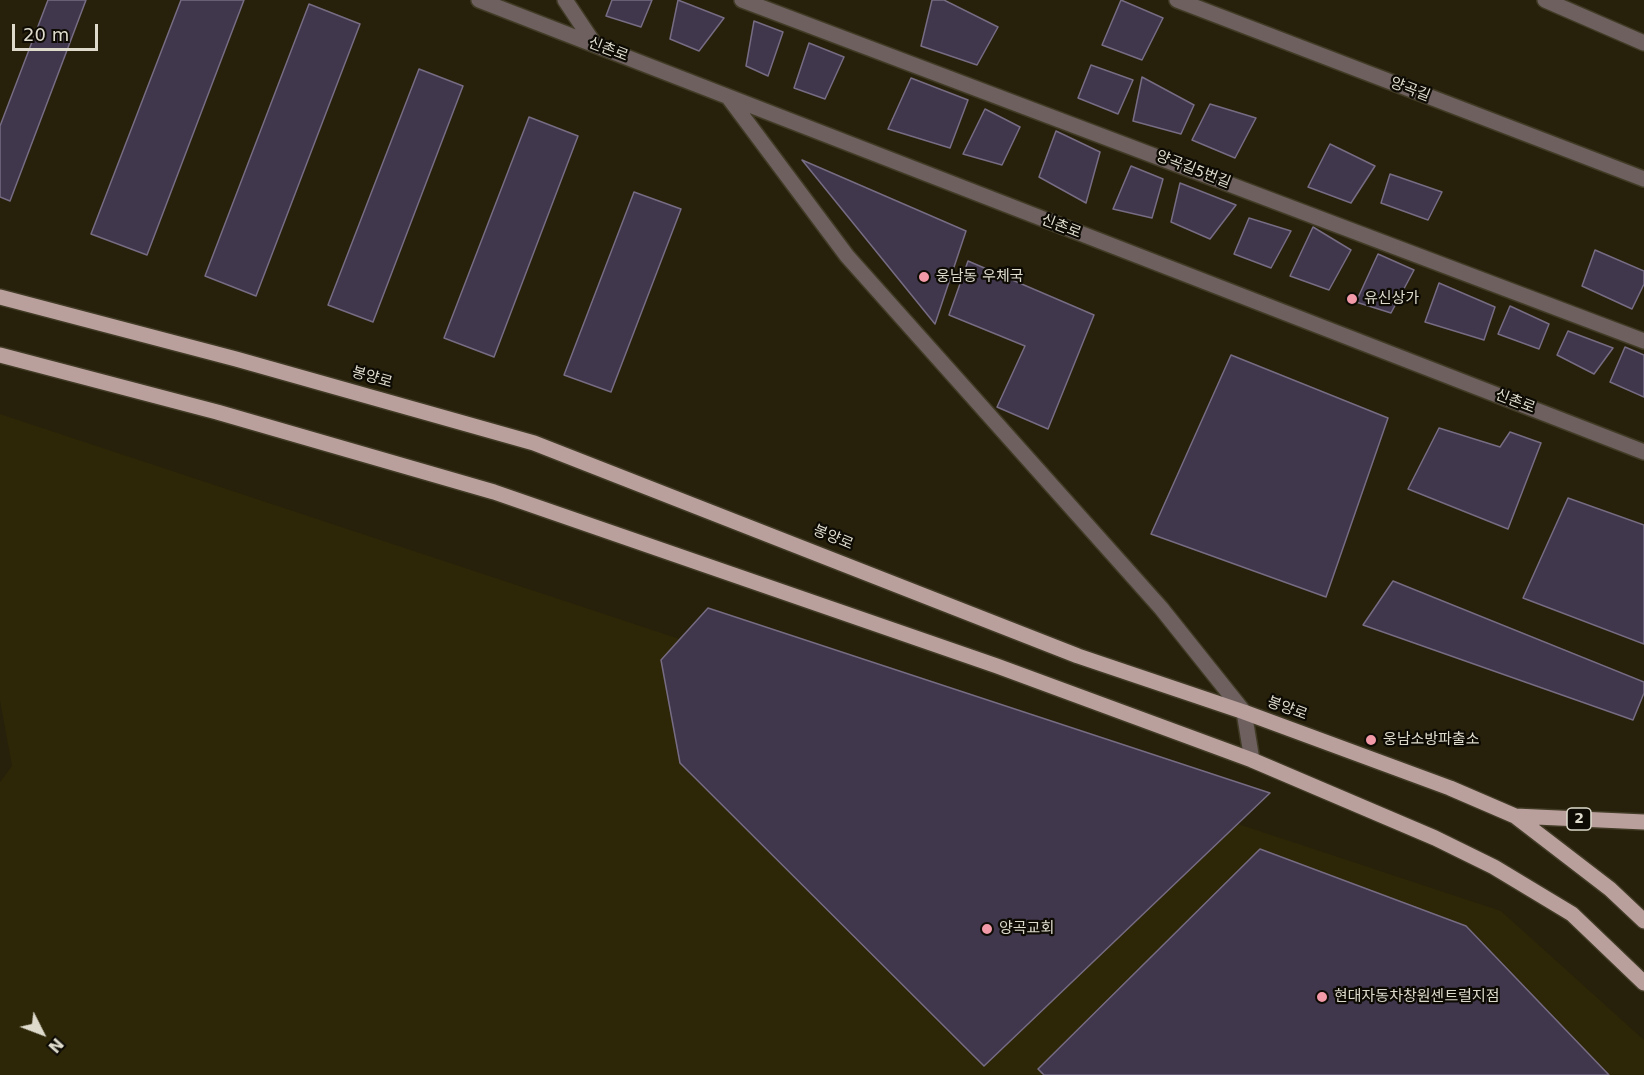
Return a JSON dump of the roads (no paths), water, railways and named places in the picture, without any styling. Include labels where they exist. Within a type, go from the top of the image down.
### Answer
[{"type":"main road","name":"봉양로","points":[[0,297],[248,362],[534,443],[1078,656],[1244,712],[1450,788],[1515,816],[1644,822]]},
{"type":"main road","points":[[0,355],[217,412],[494,492],[998,666],[1252,760],[1435,838],[1494,867],[1572,914],[1644,982]]},
{"type":"main road","points":[[1515,816],[1610,889],[1644,921]]},
{"type":"street","name":"신촌로","points":[[479,0],[1644,452]]},
{"type":"street","points":[[565,0],[594,45]]},
{"type":"street","name":"양곡길5번길","points":[[742,0],[1644,340]]},
{"type":"street","name":"양곡길","points":[[1177,0],[1644,179]]},
{"type":"street","points":[[1545,0],[1644,43]]},
{"type":"street","points":[[729,98],[847,256],[1161,608],[1244,712],[1252,760]]},
{"type":"place","name":"웅남동 우체국","points":[[924,277]]},
{"type":"place","name":"유신상가","points":[[1352,299]]},
{"type":"place","name":"웅남소방파출소","points":[[1371,740]]},
{"type":"place","name":"양곡교회","points":[[987,929]]},
{"type":"place","name":"현대자동차창원센트럴지점","points":[[1322,997]]}]
